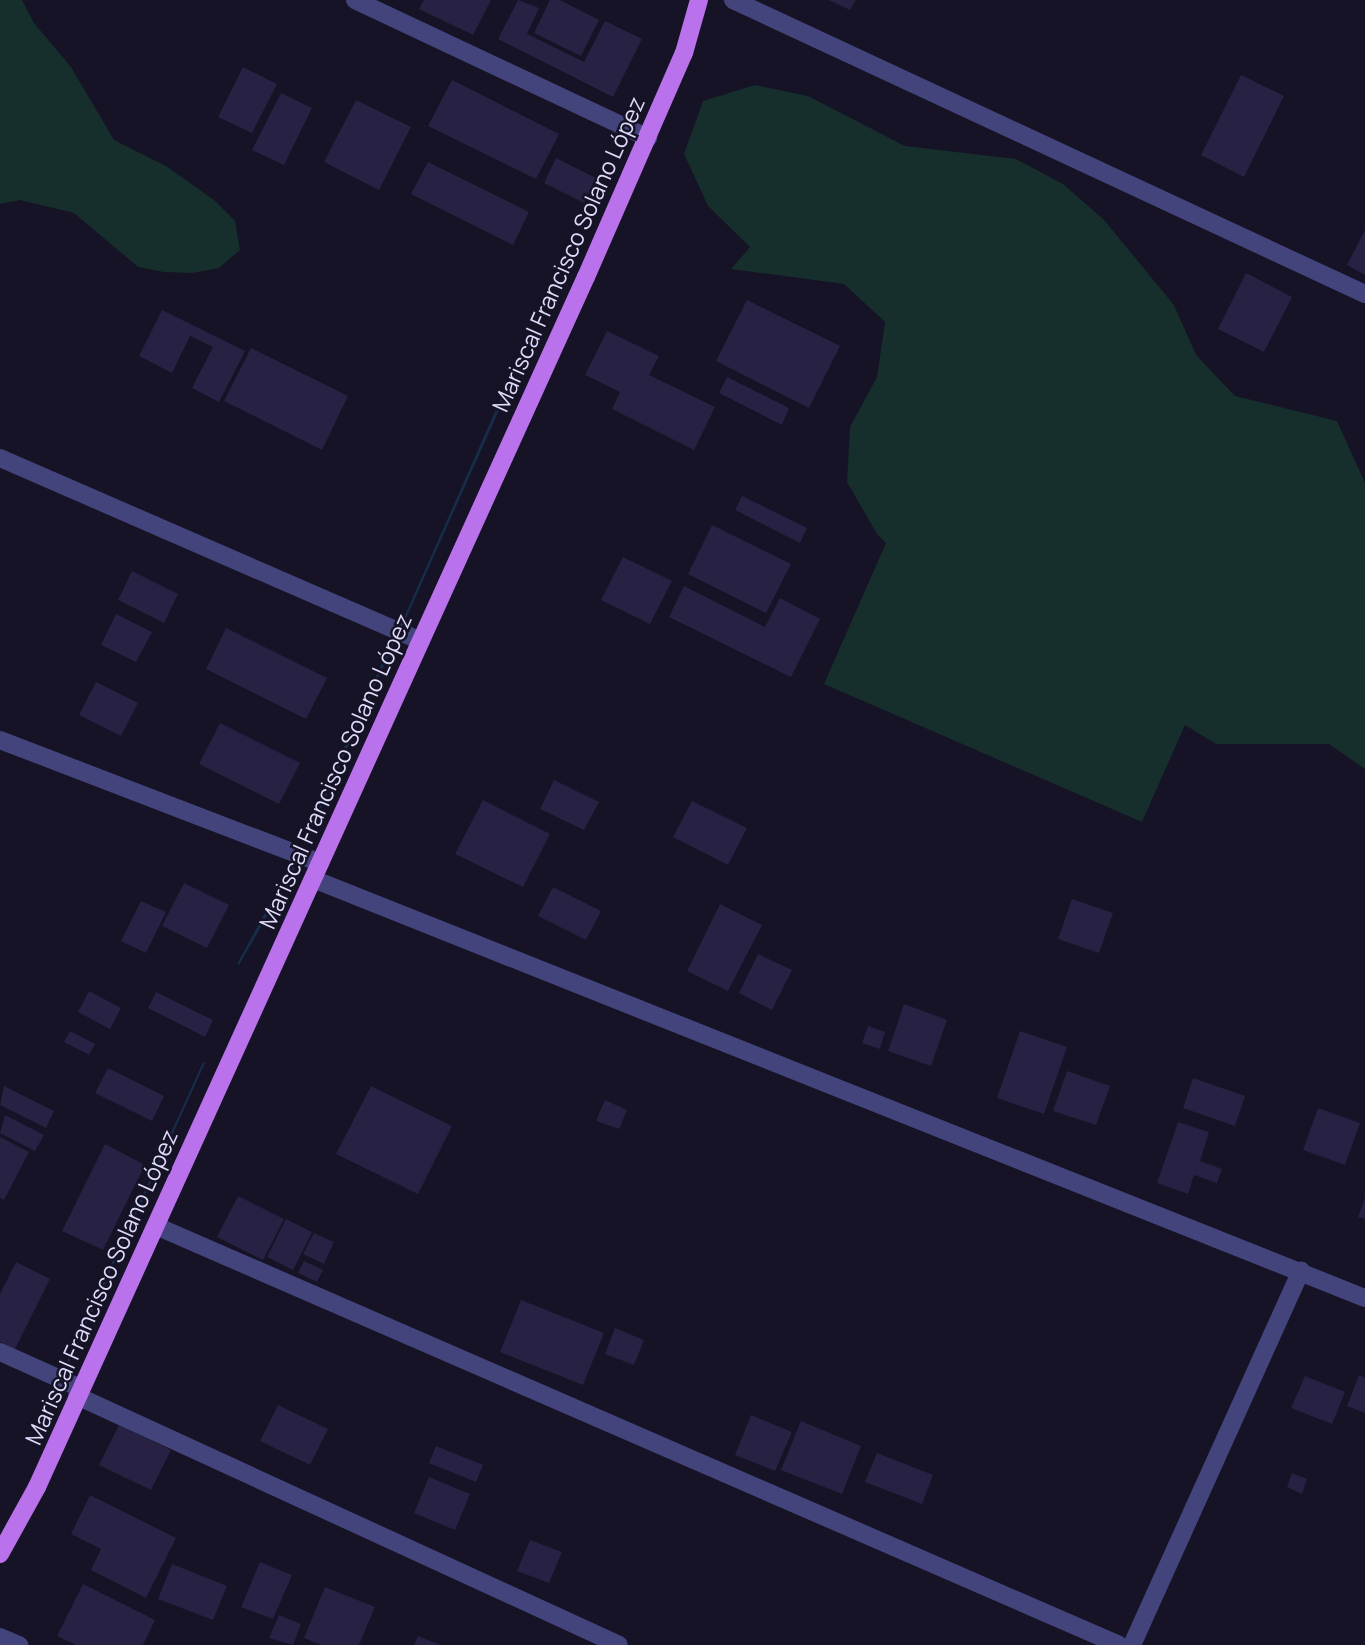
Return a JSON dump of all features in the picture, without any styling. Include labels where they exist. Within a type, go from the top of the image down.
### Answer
[{"type":"main road","name":"Mariscal Francisco Solano López","points":[[0,1554],[37,1487],[648,138],[684,53],[699,0]]},
{"type":"street","points":[[355,0],[648,138]]},
{"type":"street","points":[[733,0],[1365,294]]},
{"type":"street","points":[[0,458],[421,641]]},
{"type":"street","points":[[0,740],[1365,1298]]},
{"type":"street","points":[[156,1226],[1119,1645]]},
{"type":"street","points":[[1132,1645],[1301,1270]]},
{"type":"street","points":[[0,1352],[79,1392],[620,1645]]},
{"type":"street","points":[[0,1637],[19,1645]]},
{"type":"green space","points":[[0,0],[22,0],[34,23],[71,67],[114,140],[166,166],[214,200],[235,221],[240,250],[219,268],[192,273],[164,272],[138,267],[74,213],[20,200],[0,204]]},
{"type":"green space","points":[[755,85],[808,96],[905,146],[1016,159],[1063,184],[1104,220],[1174,305],[1196,355],[1235,396],[1337,421],[1365,483],[1365,769],[1329,744],[1216,744],[1185,725],[1142,822],[824,684],[886,543],[877,534],[847,482],[850,427],[877,377],[885,322],[844,284],[731,269],[750,247],[708,206],[684,154],[703,101]]},
{"type":"water","points":[[509,380],[512,381],[404,623],[402,622]]},
{"type":"water","points":[[392,640],[395,641],[305,844],[302,842]]},
{"type":"water","points":[[291,865],[295,868],[239,965],[237,964]]},
{"type":"water","points":[[203,1062],[205,1063],[68,1365],[66,1364]]},
{"type":"building","points":[[424,0],[491,0],[473,35],[419,9]]},
{"type":"building","points":[[518,0],[539,8],[527,34],[584,62],[605,21],[642,39],[613,97],[498,39]]},
{"type":"building","points":[[550,0],[560,0],[599,20],[581,56],[534,33]]},
{"type":"building","points":[[829,0],[856,0],[850,10]]},
{"type":"building","points":[[243,67],[277,84],[252,133],[218,117]]},
{"type":"building","points":[[1241,75],[1284,96],[1244,177],[1201,155]]},
{"type":"building","points":[[452,80],[559,134],[536,179],[428,126]]},
{"type":"building","points":[[281,93],[312,108],[284,165],[252,150]]},
{"type":"building","points":[[356,100],[411,127],[379,190],[324,162]]},
{"type":"building","points":[[556,158],[596,178],[584,203],[544,183]]},
{"type":"building","points":[[428,162],[529,212],[513,245],[411,194]]},
{"type":"building","points":[[1365,230],[1365,275],[1347,265]]},
{"type":"building","points":[[1246,273],[1292,297],[1264,352],[1218,329]]},
{"type":"building","points":[[747,300],[840,346],[809,408],[716,361]]},
{"type":"building","points":[[162,310],[245,351],[219,402],[192,388],[213,347],[190,336],[172,373],[139,356]]},
{"type":"building","points":[[607,331],[659,356],[649,375],[715,407],[694,450],[612,409],[620,392],[585,375]]},
{"type":"building","points":[[251,348],[348,396],[322,450],[224,401]]},
{"type":"building","points":[[727,377],[789,408],[782,425],[719,393]]},
{"type":"building","points":[[742,496],[807,528],[800,543],[735,510]]},
{"type":"building","points":[[712,525],[791,564],[766,613],[688,574]]},
{"type":"building","points":[[623,557],[672,581],[650,624],[601,600]]},
{"type":"building","points":[[132,571],[178,594],[164,623],[118,600]]},
{"type":"building","points":[[684,586],[765,627],[780,598],[820,619],[791,677],[669,617]]},
{"type":"building","points":[[116,614],[152,632],[136,662],[101,645]]},
{"type":"building","points":[[226,628],[327,678],[306,719],[206,669]]},
{"type":"building","points":[[96,682],[138,703],[121,736],[79,715]]},
{"type":"building","points":[[220,723],[300,763],[279,804],[199,764]]},
{"type":"building","points":[[554,780],[599,802],[584,830],[540,809]]},
{"type":"building","points":[[483,800],[550,834],[523,887],[455,854]]},
{"type":"building","points":[[692,801],[747,828],[728,865],[673,837]]},
{"type":"building","points":[[184,883],[229,905],[207,948],[162,926]]},
{"type":"building","points":[[553,887],[601,911],[586,940],[538,916]]},
{"type":"building","points":[[1072,899],[1113,913],[1099,953],[1058,939]]},
{"type":"building","points":[[141,901],[166,912],[146,953],[121,941]]},
{"type":"building","points":[[720,904],[762,925],[728,991],[687,971]]},
{"type":"building","points":[[758,954],[792,970],[772,1010],[739,993]]},
{"type":"building","points":[[89,991],[121,1008],[110,1029],[78,1012]]},
{"type":"building","points":[[156,992],[213,1020],[205,1037],[148,1008]]},
{"type":"building","points":[[904,1004],[947,1020],[931,1066],[888,1051]]},
{"type":"building","points":[[868,1026],[885,1032],[880,1049],[862,1043]]},
{"type":"building","points":[[70,1031],[95,1044],[89,1055],[64,1042]]},
{"type":"building","points":[[1020,1031],[1067,1047],[1044,1114],[997,1098]]},
{"type":"building","points":[[108,1068],[164,1096],[152,1121],[95,1093]]},
{"type":"building","points":[[1067,1071],[1110,1086],[1096,1125],[1053,1111]]},
{"type":"building","points":[[1193,1078],[1245,1096],[1235,1126],[1183,1108]]},
{"type":"building","points":[[4,1086],[54,1111],[46,1128],[0,1105]]},
{"type":"building","points":[[371,1086],[452,1126],[418,1194],[336,1154]]},
{"type":"building","points":[[605,1100],[627,1110],[619,1129],[596,1121]]},
{"type":"building","points":[[1318,1108],[1360,1123],[1345,1165],[1303,1150]]},
{"type":"building","points":[[5,1115],[44,1135],[35,1151],[0,1133]]},
{"type":"building","points":[[1178,1122],[1209,1132],[1200,1161],[1222,1169],[1217,1183],[1194,1175],[1188,1194],[1157,1183]]},
{"type":"building","points":[[0,1137],[29,1152],[4,1200],[0,1198]]},
{"type":"building","points":[[105,1144],[145,1165],[103,1250],[62,1231]]},
{"type":"building","points":[[238,1196],[284,1219],[263,1260],[217,1237]]},
{"type":"building","points":[[1365,1197],[1365,1219],[1358,1217]]},
{"type":"building","points":[[286,1219],[312,1232],[293,1270],[267,1257]]},
{"type":"building","points":[[314,1233],[334,1242],[324,1264],[303,1254]]},
{"type":"building","points":[[304,1261],[323,1270],[317,1282],[298,1273]]},
{"type":"building","points":[[16,1262],[50,1279],[15,1349],[0,1342],[0,1294]]},
{"type":"building","points":[[521,1300],[604,1333],[583,1385],[500,1352]]},
{"type":"building","points":[[615,1328],[644,1340],[634,1365],[605,1354]]},
{"type":"building","points":[[1359,1375],[1365,1378],[1365,1413],[1347,1406]]},
{"type":"building","points":[[1305,1376],[1345,1392],[1332,1424],[1291,1408]]},
{"type":"building","points":[[278,1405],[328,1429],[310,1465],[260,1441]]},
{"type":"building","points":[[751,1415],[792,1432],[775,1471],[735,1455]]},
{"type":"building","points":[[801,1421],[861,1446],[842,1494],[781,1470]]},
{"type":"building","points":[[119,1425],[171,1450],[151,1490],[99,1465]]},
{"type":"building","points":[[436,1446],[483,1465],[476,1482],[429,1463]]},
{"type":"building","points":[[877,1453],[933,1475],[922,1504],[865,1482]]},
{"type":"building","points":[[1292,1473],[1307,1479],[1302,1494],[1287,1487]]},
{"type":"building","points":[[429,1477],[470,1494],[455,1530],[414,1513]]},
{"type":"building","points":[[90,1495],[176,1538],[146,1598],[91,1570],[101,1549],[71,1534]]},
{"type":"building","points":[[530,1540],[562,1552],[549,1583],[517,1571]]},
{"type":"building","points":[[260,1562],[292,1575],[273,1619],[241,1607]]},
{"type":"building","points":[[172,1564],[227,1586],[213,1620],[158,1599]]},
{"type":"building","points":[[83,1584],[155,1620],[143,1645],[76,1645],[57,1636]]},
{"type":"building","points":[[325,1587],[375,1607],[359,1645],[321,1645],[304,1638]]},
{"type":"building","points":[[279,1615],[301,1624],[293,1645],[269,1638]]},
{"type":"building","points":[[418,1636],[441,1645],[414,1645]]}]
